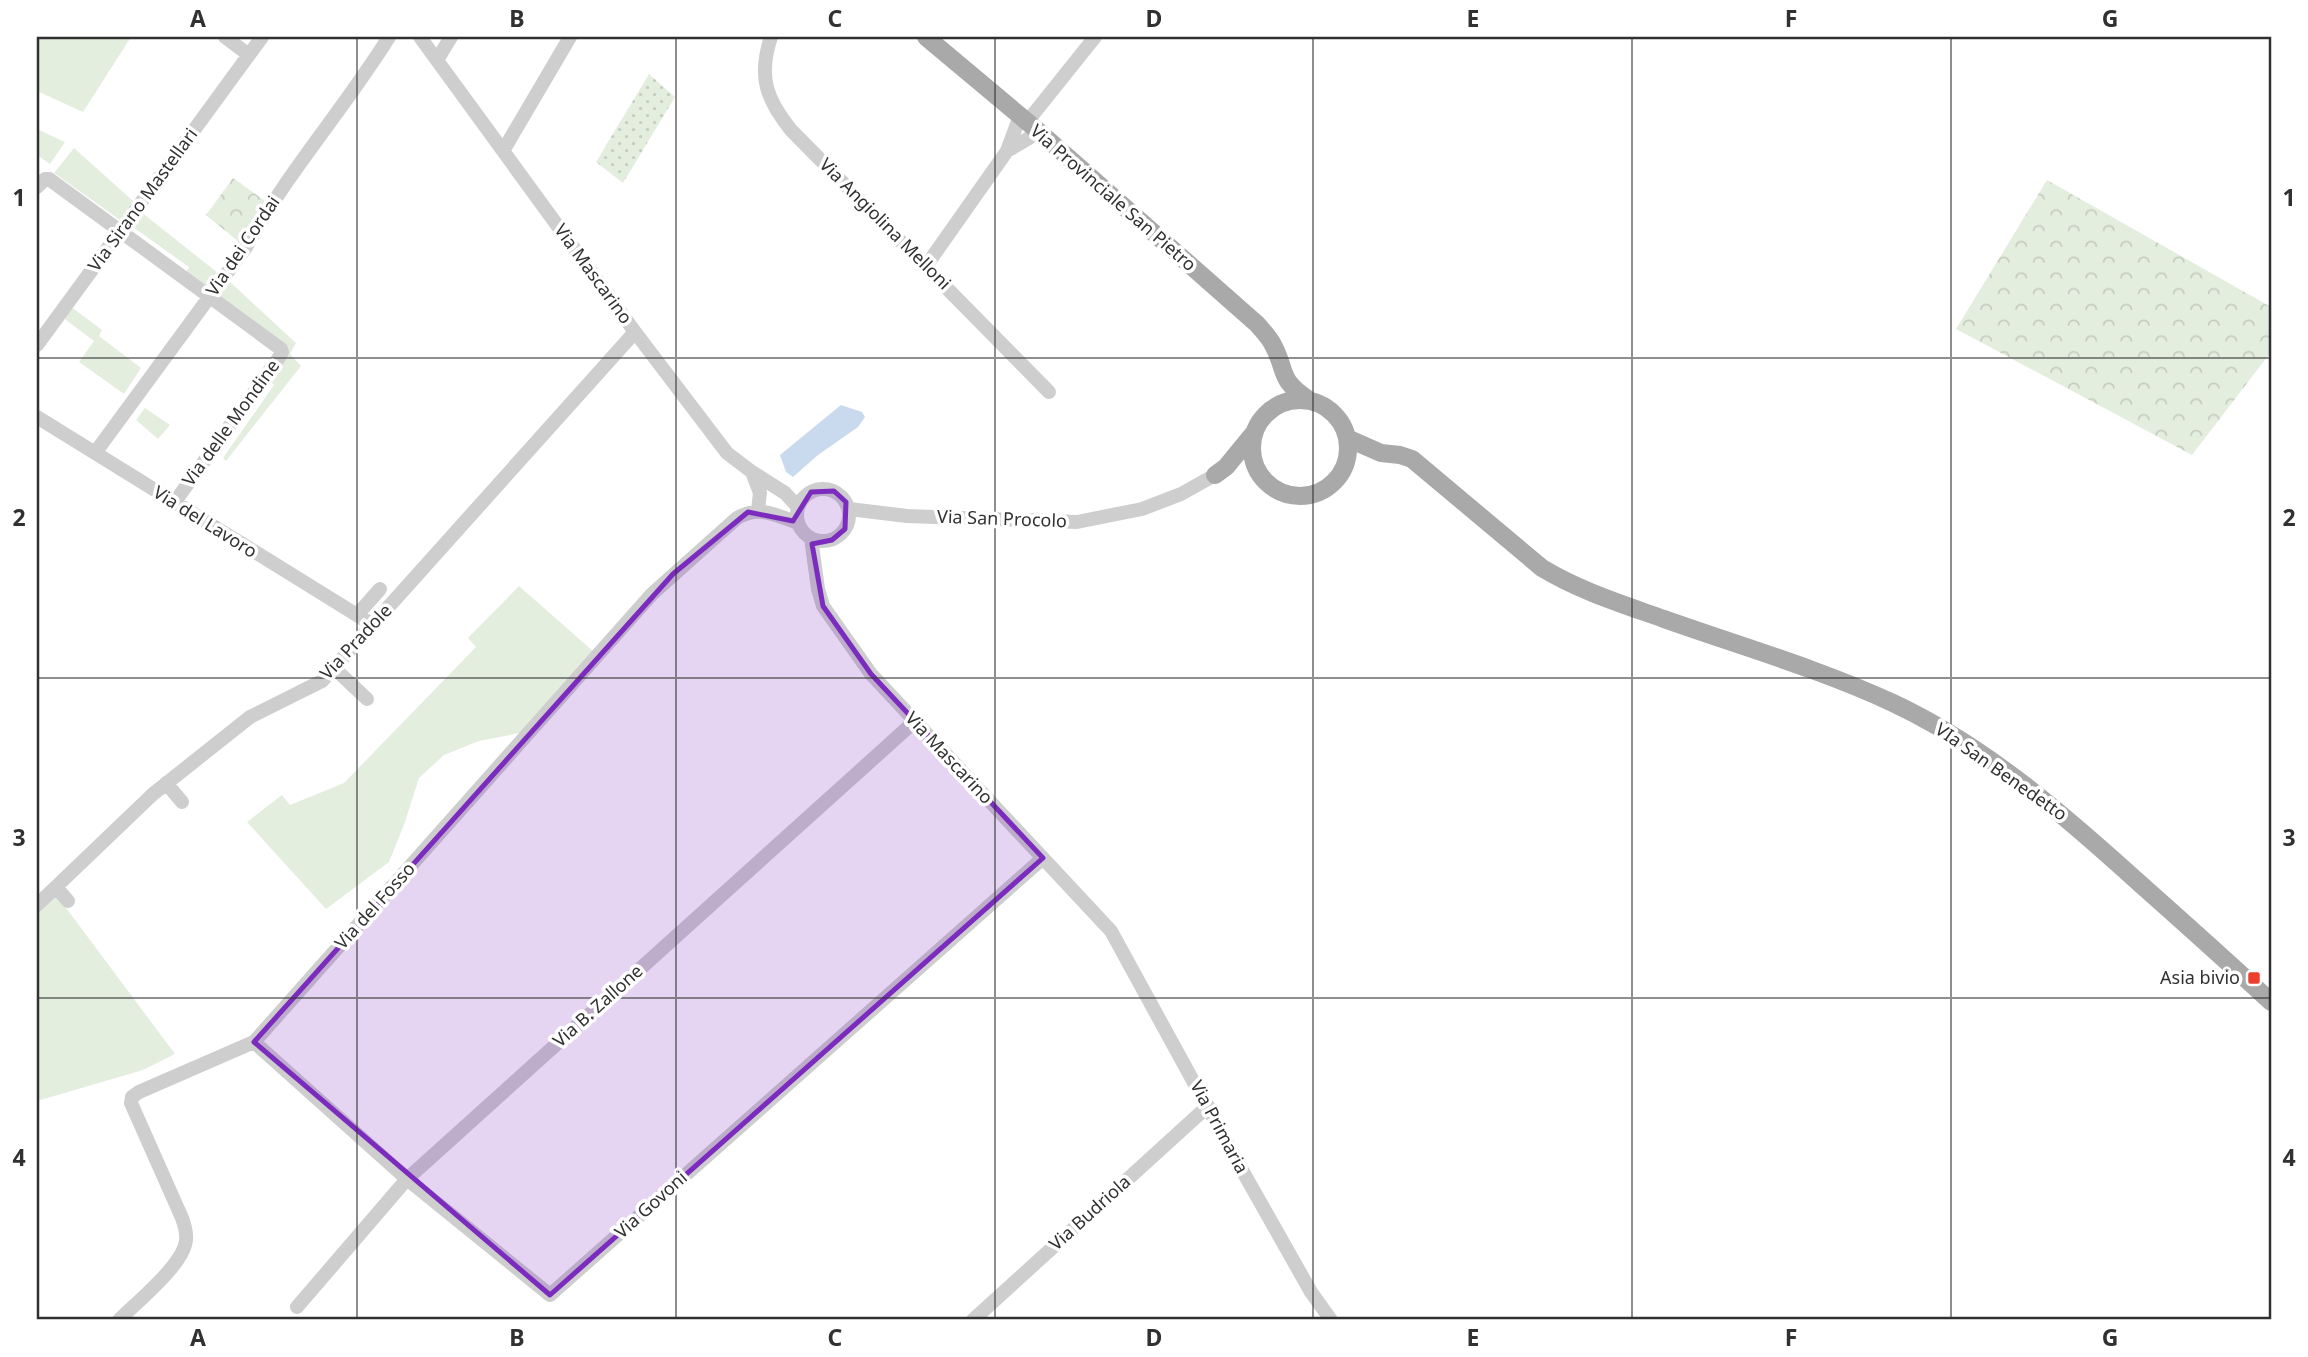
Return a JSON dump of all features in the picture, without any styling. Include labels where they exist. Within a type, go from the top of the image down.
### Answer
[{"type":"main road","name":"Via Provinciale San Pietro","points":[[926,37],[1257,324],[1272,343],[1282,373]]},
{"type":"main road","points":[[1254,433],[1251,450],[1258,472],[1270,486],[1280,492],[1301,496],[1314,494],[1327,488],[1345,467],[1347,438],[1339,419],[1330,410],[1294,391],[1282,373]]},
{"type":"main road","points":[[1275,407],[1282,373]]},
{"type":"main road","points":[[1215,475],[1226,467],[1254,433],[1265,414],[1289,401],[1309,400]]},
{"type":"main road","points":[[1347,438],[1381,453]]},
{"type":"main road","points":[[1345,467],[1381,453]]},
{"type":"main road","name":"VIa San Benedetto","points":[[1381,453],[1400,454],[1412,459],[1542,568],[1566,582],[1640,611],[1838,680],[1891,702],[1944,731],[1996,764],[2077,827],[2271,1002]]},
{"type":"main road","points":[[1215,475],[1258,472]]},
{"type":"street","points":[[225,37],[249,55]]},
{"type":"street","name":"Via Sirano Mastellari","points":[[37,345],[262,37]]},
{"type":"street","name":"Via dei Cordai","points":[[95,453],[246,247],[264,215],[365,75],[389,37]]},
{"type":"street","name":"Via Mascarino","points":[[420,37],[635,332],[727,453],[785,493],[799,510]]},
{"type":"street","points":[[437,60],[451,37]]},
{"type":"street","points":[[503,151],[570,37]]},
{"type":"street","name":"Via Angiolina Melloni","points":[[771,37],[765,59],[765,81],[769,98],[777,113],[1049,392]]},
{"type":"street","points":[[926,266],[1007,151],[1095,37]]},
{"type":"street","points":[[1007,151],[1029,138],[1028,123]]},
{"type":"street","name":"Via delle Mondine","points":[[37,187],[45,179],[49,180],[277,344],[282,352],[174,503]]},
{"type":"street","name":"Via Pradole","points":[[37,905],[166,783],[250,717],[322,681],[635,332]]},
{"type":"street","name":"Via del Lavoro","points":[[37,417],[373,625]]},
{"type":"street","points":[[752,472],[760,494],[758,510],[780,517],[799,510],[818,489],[834,491],[841,496],[848,515],[840,536],[818,540],[804,533],[799,510]]},
{"type":"street","name":"Via San Procolo","points":[[848,515],[1077,522],[1142,509],[1181,494],[1215,475]]},
{"type":"street","name":"Via del Fosso","points":[[119,1320],[175,1264],[185,1245],[186,1230],[131,1103],[132,1097],[254,1042],[652,594],[737,517],[758,510]]},
{"type":"street","name":"Via Mascarino","points":[[818,540],[814,567],[823,606],[841,635],[871,674],[1111,931]]},
{"type":"street","points":[[357,615],[380,589]]},
{"type":"street","points":[[334,668],[368,699]]},
{"type":"street","name":"Via B. Zallone","points":[[297,1307],[407,1179],[915,721]]},
{"type":"street","points":[[166,783],[181,802]]},
{"type":"street","name":"Via Govoni","points":[[254,1042],[407,1179],[550,1295],[1043,858]]},
{"type":"street","points":[[56,887],[68,901]]},
{"type":"street","name":"Via Primaria","points":[[1111,931],[1311,1292],[1331,1320]]},
{"type":"street","name":"Via Budriola","points":[[973,1320],[1208,1106]]},
{"type":"highlighted area","points":[[834,491],[846,502],[845,529],[832,540],[812,544],[823,606],[871,674],[1043,858],[550,1295],[254,1042],[673,574],[748,512],[793,521],[811,492]]},
{"type":"green space","points":[[37,37],[131,37],[83,112],[37,91]]},
{"type":"green space","points":[[649,74],[675,97],[623,183],[596,162]]},
{"type":"green space","points":[[37,129],[65,142],[50,164],[37,155]]},
{"type":"green space","points":[[74,148],[133,201],[120,220],[54,173]]},
{"type":"green space","points":[[233,178],[265,201],[240,243],[206,215]]},
{"type":"green space","points":[[2047,180],[2271,307],[2271,352],[2192,455],[1956,329]]},
{"type":"green space","points":[[141,212],[218,273],[206,289],[185,274],[189,267],[130,225]]},
{"type":"green space","points":[[230,282],[296,343],[290,354],[301,366],[226,461],[223,458],[274,385],[269,381],[283,359],[218,296]]},
{"type":"green space","points":[[70,306],[102,330],[99,336],[141,368],[124,394],[79,362],[94,341],[62,317]]},
{"type":"green space","points":[[145,408],[170,425],[158,439],[136,420]]},
{"type":"green space","points":[[519,586],[594,652],[525,732],[479,741],[444,755],[419,778],[389,862],[326,909],[247,822],[282,795],[290,805],[344,783],[476,647],[468,638]]},
{"type":"green space","points":[[55,893],[175,1054],[143,1070],[37,1101],[37,910]]},
{"type":"water","points":[[841,405],[862,412],[865,417],[858,427],[818,455],[793,477],[786,472],[780,455]]},
{"type":"place","name":"Asia bivio","points":[[2254,978]]}]
